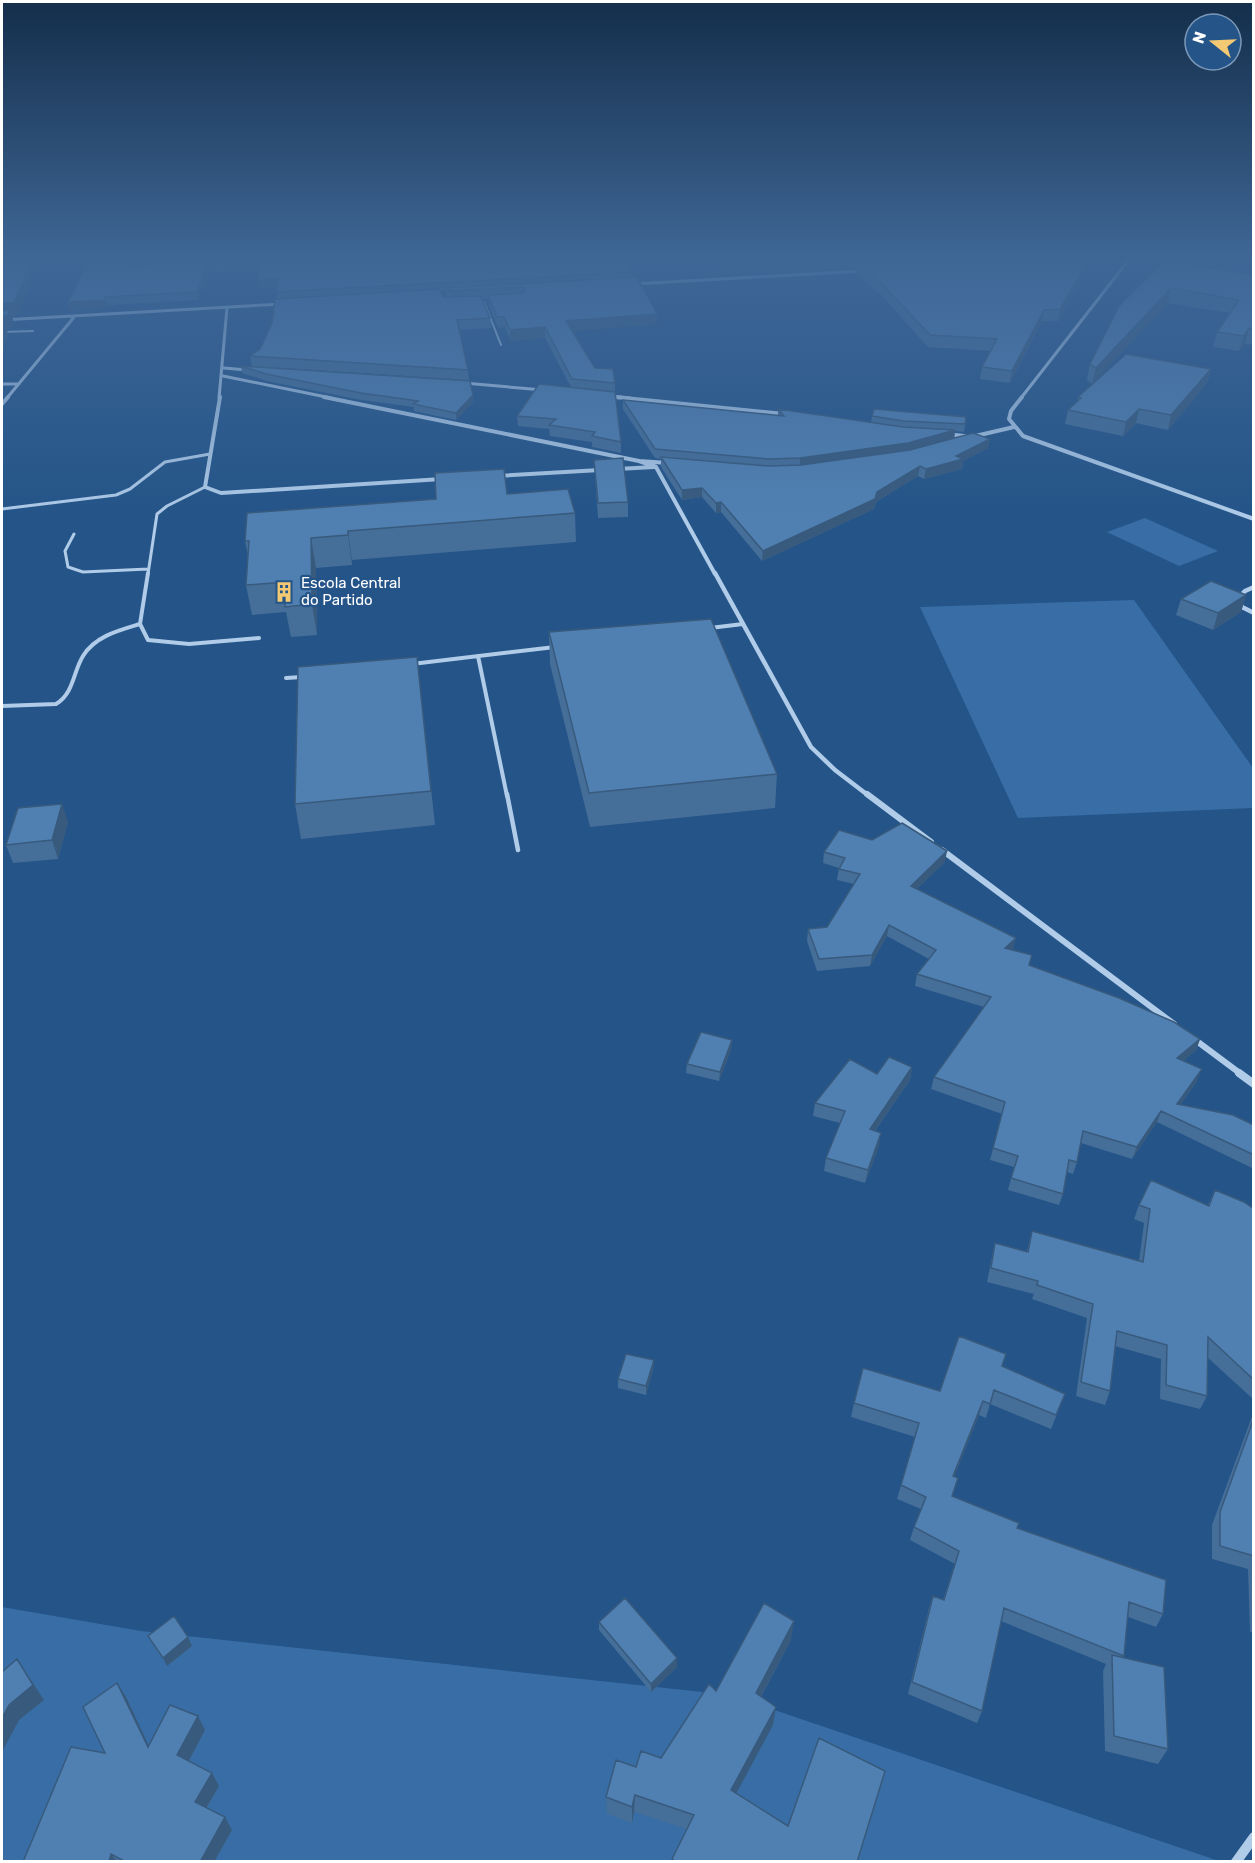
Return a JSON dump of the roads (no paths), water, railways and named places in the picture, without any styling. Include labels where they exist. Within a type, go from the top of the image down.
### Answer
[{"type":"street","points":[[2,404],[52,344]]},
{"type":"street","points":[[225,344],[223,376],[205,487],[220,493],[448,479]]},
{"type":"street","points":[[1063,344],[1011,411],[1009,419],[1023,436],[1254,519]]},
{"type":"street","points":[[224,368],[258,370]]},
{"type":"street","points":[[223,376],[639,461],[656,467],[811,747],[835,770],[1178,1027]]},
{"type":"street","points":[[461,383],[550,391]]},
{"type":"street","points":[[2,384],[19,384]]},
{"type":"street","points":[[606,396],[790,415]]},
{"type":"street","points":[[961,440],[1014,427]]},
{"type":"street","points":[[942,433],[973,437]]},
{"type":"street","points":[[639,461],[672,463]]},
{"type":"street","points":[[494,476],[656,467]]},
{"type":"street","points":[[1254,587],[1245,591],[1238,598],[1240,606],[1254,613]]},
{"type":"street","points":[[1187,1034],[1254,1084]]},
{"type":"street","points":[[1236,1862],[1254,1837]]},
{"type":"lane","points":[[2,509],[116,495],[131,490],[158,465],[172,459],[210,454]]},
{"type":"lane","points":[[205,487],[167,506],[158,514],[140,624],[148,640],[160,643],[180,644],[259,638]]},
{"type":"lane","points":[[74,534],[65,551],[68,567],[83,572],[148,569]]},
{"type":"lane","points":[[2,706],[56,704],[64,701],[69,695],[74,676],[84,654],[100,640],[120,630],[140,624]]},
{"type":"lane","points":[[708,628],[743,624]]},
{"type":"lane","points":[[410,664],[559,646]]},
{"type":"lane","points":[[478,656],[518,850]]},
{"type":"lane","points":[[286,678],[308,676]]},
{"type":"place","name":"Escola Central do Partido","points":[[284,592]]}]
